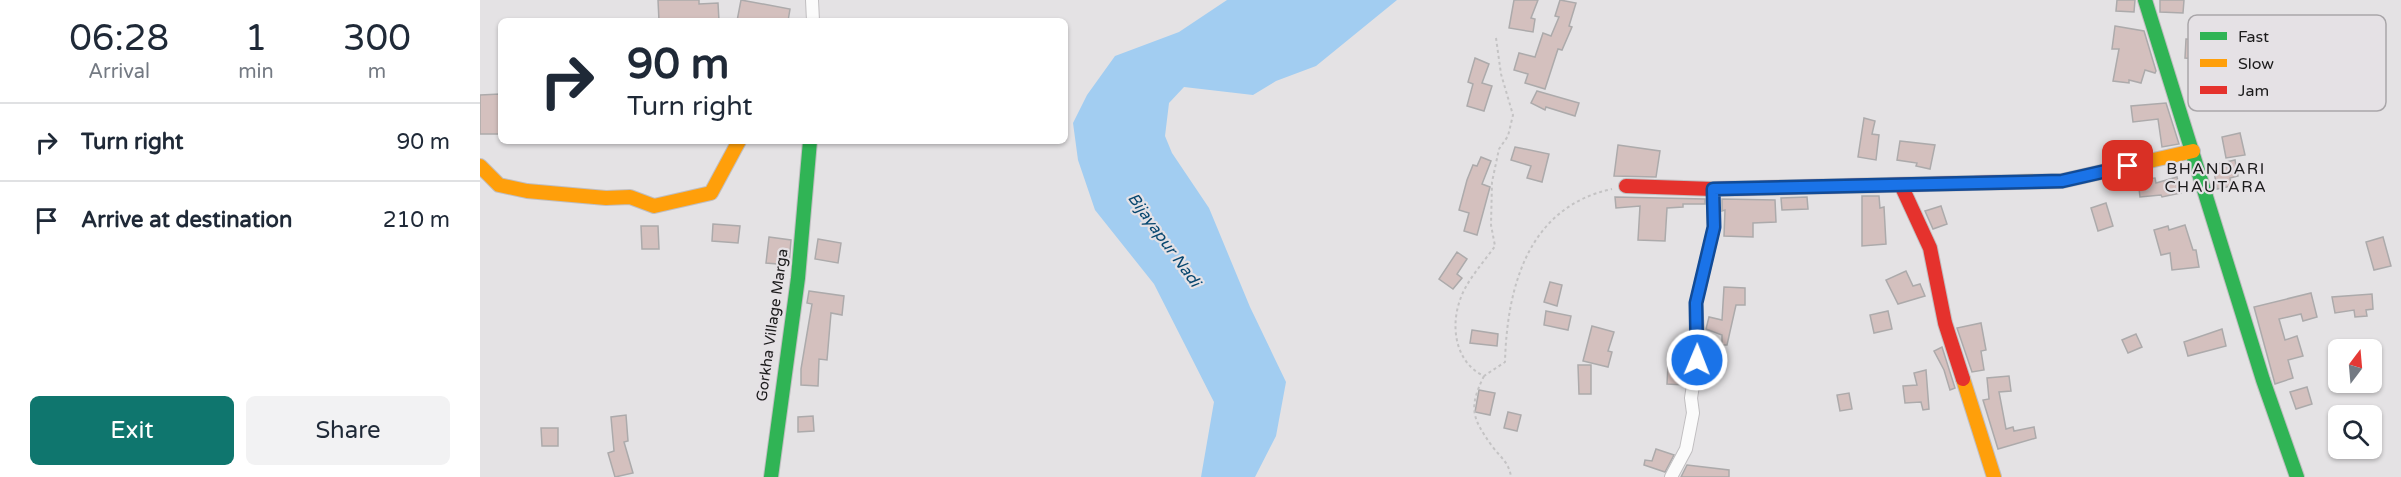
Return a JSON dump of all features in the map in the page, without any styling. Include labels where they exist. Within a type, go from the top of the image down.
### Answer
[{"type":"street","points":[[812,0],[813,18]]},
{"type":"street","points":[[2145,0],[2263,380],[2297,477]]},
{"type":"street","points":[[480,166],[499,185],[568,196],[630,197],[654,206],[711,193],[737,144]]},
{"type":"street","name":"Gorkha Village Marga","points":[[771,477],[778,407],[798,276],[804,174],[809,144]]},
{"type":"street","points":[[1626,186],[1713,189],[2062,181],[2193,151]]},
{"type":"street","points":[[1901,185],[1930,248],[1945,323],[1994,477]]},
{"type":"street","points":[[1671,477],[1686,449],[1693,413],[1691,398],[1699,347],[1696,303],[1714,227],[1713,189]]},
{"type":"path","points":[[1484,375],[1471,370],[1460,354],[1455,328],[1460,300],[1495,246],[1491,225],[1492,182],[1499,149],[1508,136],[1513,115],[1501,74],[1496,38]]},
{"type":"path","points":[[1511,477],[1510,466],[1492,446],[1473,412],[1476,394],[1484,375],[1505,362],[1506,325],[1513,289],[1536,237],[1552,218],[1595,192],[1626,186]]},
{"type":"water","name":"Bijayapur Nadi","points":[[1227,0],[1397,0],[1316,66],[1276,81],[1253,95],[1184,87],[1169,103],[1165,136],[1172,153],[1209,208],[1250,307],[1286,382],[1276,436],[1255,477],[1201,477],[1214,402],[1154,284],[1095,210],[1078,160],[1073,123],[1087,95],[1115,56],[1179,32]]},
{"type":"building","points":[[658,0],[699,0],[699,4],[718,3],[719,18],[659,18]]},
{"type":"building","points":[[741,0],[790,9],[788,18],[738,18]]},
{"type":"building","points":[[1514,0],[1538,0],[1531,18],[1535,19],[1533,32],[1509,28]]},
{"type":"building","points":[[1560,0],[1576,3],[1569,26],[1572,27],[1562,50],[1558,49],[1545,89],[1525,83],[1528,74],[1514,70],[1519,53],[1535,57],[1543,33],[1551,36],[1559,17],[1555,16]]},
{"type":"building","points":[[2117,0],[2135,0],[2134,12],[2116,11]]},
{"type":"building","points":[[2160,0],[2184,0],[2183,13],[2160,12]]},
{"type":"building","points":[[2115,26],[2144,31],[2156,71],[2155,73],[2145,70],[2141,83],[2129,80],[2129,83],[2113,81],[2119,49],[2112,49]]},
{"type":"building","points":[[2186,39],[2188,39],[2188,58],[2185,58]]},
{"type":"building","points":[[1475,58],[1489,64],[1482,83],[1492,86],[1484,111],[1467,106],[1473,84],[1468,82]]},
{"type":"building","points":[[1537,91],[1579,103],[1575,116],[1546,107],[1545,110],[1531,103]]},
{"type":"building","points":[[498,94],[498,134],[480,134],[480,95]]},
{"type":"building","points":[[2166,103],[2179,144],[2162,147],[2158,119],[2133,122],[2131,106]]},
{"type":"building","points":[[1864,118],[1875,121],[1872,134],[1879,135],[1876,160],[1858,157]]},
{"type":"building","points":[[2240,133],[2245,155],[2226,158],[2222,137]]},
{"type":"building","points":[[1900,141],[1935,145],[1930,169],[1916,166],[1917,163],[1897,160]]},
{"type":"building","points":[[1618,145],[1660,151],[1656,177],[1614,176]]},
{"type":"building","points":[[1515,147],[1549,154],[1542,182],[1527,178],[1531,166],[1511,160]]},
{"type":"building","points":[[1481,157],[1491,161],[1482,184],[1490,187],[1477,235],[1464,231],[1469,213],[1459,210],[1473,165],[1477,166]]},
{"type":"building","points":[[2235,160],[2238,176],[2230,178],[2232,186],[2217,189],[2213,165]]},
{"type":"building","points":[[2177,177],[2181,193],[2162,197],[2161,195],[2140,197],[2138,180],[2155,178],[2156,183]]},
{"type":"building","points":[[1862,196],[1879,196],[1880,208],[1884,207],[1886,244],[1862,246]]},
{"type":"building","points":[[1615,197],[1705,199],[1705,204],[1683,204],[1683,207],[1667,208],[1665,241],[1638,240],[1640,206],[1616,208]]},
{"type":"building","points":[[1807,197],[1808,209],[1782,210],[1781,198]]},
{"type":"building","points":[[1722,199],[1775,200],[1776,222],[1753,223],[1753,237],[1724,236],[1725,210],[1722,211]]},
{"type":"building","points":[[2106,203],[2113,226],[2098,231],[2091,208]]},
{"type":"building","points":[[1941,206],[1947,224],[1933,229],[1925,211]]},
{"type":"building","points":[[713,224],[740,226],[738,243],[712,241]]},
{"type":"building","points":[[2185,225],[2193,250],[2196,250],[2199,267],[2172,270],[2170,253],[2161,255],[2154,230],[2168,226],[2169,230]]},
{"type":"building","points":[[641,226],[658,226],[659,249],[642,249]]},
{"type":"building","points":[[769,237],[791,240],[789,265],[766,263]]},
{"type":"building","points":[[2383,237],[2391,266],[2374,270],[2366,242]]},
{"type":"building","points":[[818,239],[841,243],[838,263],[815,259]]},
{"type":"building","points":[[1457,252],[1467,259],[1457,274],[1462,278],[1453,289],[1439,279]]},
{"type":"building","points":[[1906,271],[1913,286],[1920,284],[1925,296],[1898,304],[1886,280]]},
{"type":"building","points":[[1550,282],[1562,285],[1557,306],[1544,302]]},
{"type":"building","points":[[1724,287],[1745,288],[1745,305],[1736,305],[1727,345],[1722,345],[1722,335],[1706,329],[1709,317],[1722,320]]},
{"type":"building","points":[[809,291],[844,296],[842,315],[831,313],[827,360],[819,359],[818,386],[801,385],[801,369],[812,304],[807,303]]},
{"type":"building","points":[[2311,293],[2317,317],[2303,321],[2301,314],[2279,319],[2285,340],[2297,336],[2303,356],[2288,360],[2293,378],[2275,384],[2254,307]]},
{"type":"building","points":[[2372,294],[2373,309],[2366,310],[2367,316],[2355,317],[2354,310],[2335,313],[2332,297]]},
{"type":"building","points":[[1546,311],[1571,316],[1568,330],[1544,325]]},
{"type":"building","points":[[1888,311],[1892,329],[1874,333],[1870,315]]},
{"type":"building","points":[[1981,323],[1986,350],[1981,351],[1984,370],[1972,372],[1957,328]]},
{"type":"building","points":[[1592,326],[1614,332],[1608,351],[1612,352],[1608,367],[1583,361]]},
{"type":"building","points":[[2222,329],[2226,346],[2188,356],[2184,342]]},
{"type":"building","points":[[1472,330],[1498,334],[1497,346],[1470,343]]},
{"type":"building","points":[[2136,334],[2142,347],[2128,353],[2122,340]]},
{"type":"building","points":[[1942,347],[1955,388],[1950,390],[1944,370],[1934,351]]},
{"type":"building","points":[[1578,365],[1591,365],[1591,394],[1579,394]]},
{"type":"building","points":[[1668,365],[1688,366],[1685,385],[1667,384]]},
{"type":"building","points":[[1926,370],[1929,409],[1923,410],[1921,402],[1905,403],[1903,386],[1917,385],[1914,373]]},
{"type":"building","points":[[2009,376],[2011,391],[1999,392],[2006,429],[2013,427],[2014,431],[2034,427],[2036,438],[1998,449],[1983,400],[1989,399],[1987,378]]},
{"type":"building","points":[[2307,387],[2312,404],[2296,409],[2290,392]]},
{"type":"building","points":[[1479,390],[1495,393],[1490,415],[1475,412]]},
{"type":"building","points":[[1849,393],[1852,409],[1840,411],[1837,395]]},
{"type":"building","points":[[1508,412],[1521,415],[1517,431],[1504,428]]},
{"type":"building","points":[[626,415],[628,441],[624,442],[633,473],[615,477],[608,453],[614,451],[611,417]]},
{"type":"building","points":[[813,416],[814,431],[798,432],[798,417]]},
{"type":"building","points":[[541,428],[558,428],[558,446],[542,446]]},
{"type":"building","points":[[1656,449],[1674,455],[1665,472],[1644,465],[1645,460],[1652,461]]},
{"type":"building","points":[[1687,465],[1729,470],[1729,477],[1681,477]]},
{"type":"traffic: fast","points":[[2145,0],[2263,380],[2297,477]]},
{"type":"traffic: fast","points":[[771,477],[798,278],[810,144]]},
{"type":"traffic: slow","points":[[480,166],[499,185],[527,191],[606,198],[630,197],[654,206],[711,193],[737,144]]},
{"type":"traffic: slow","points":[[2016,182],[2062,181],[2193,151]]},
{"type":"traffic: slow","points":[[1963,379],[1994,477]]},
{"type":"traffic: jam","points":[[1626,186],[1713,189],[2016,182]]},
{"type":"traffic: jam","points":[[1901,185],[1930,248],[1945,323],[1963,379]]},
{"type":"district","name":"BHANDARI CHAUTARA","points":[[2216,178]]},
{"type":"route","points":[[1697,360],[1699,335],[1696,303],[1714,227],[1711,211],[1713,189],[2062,181],[2128,166]]}]
